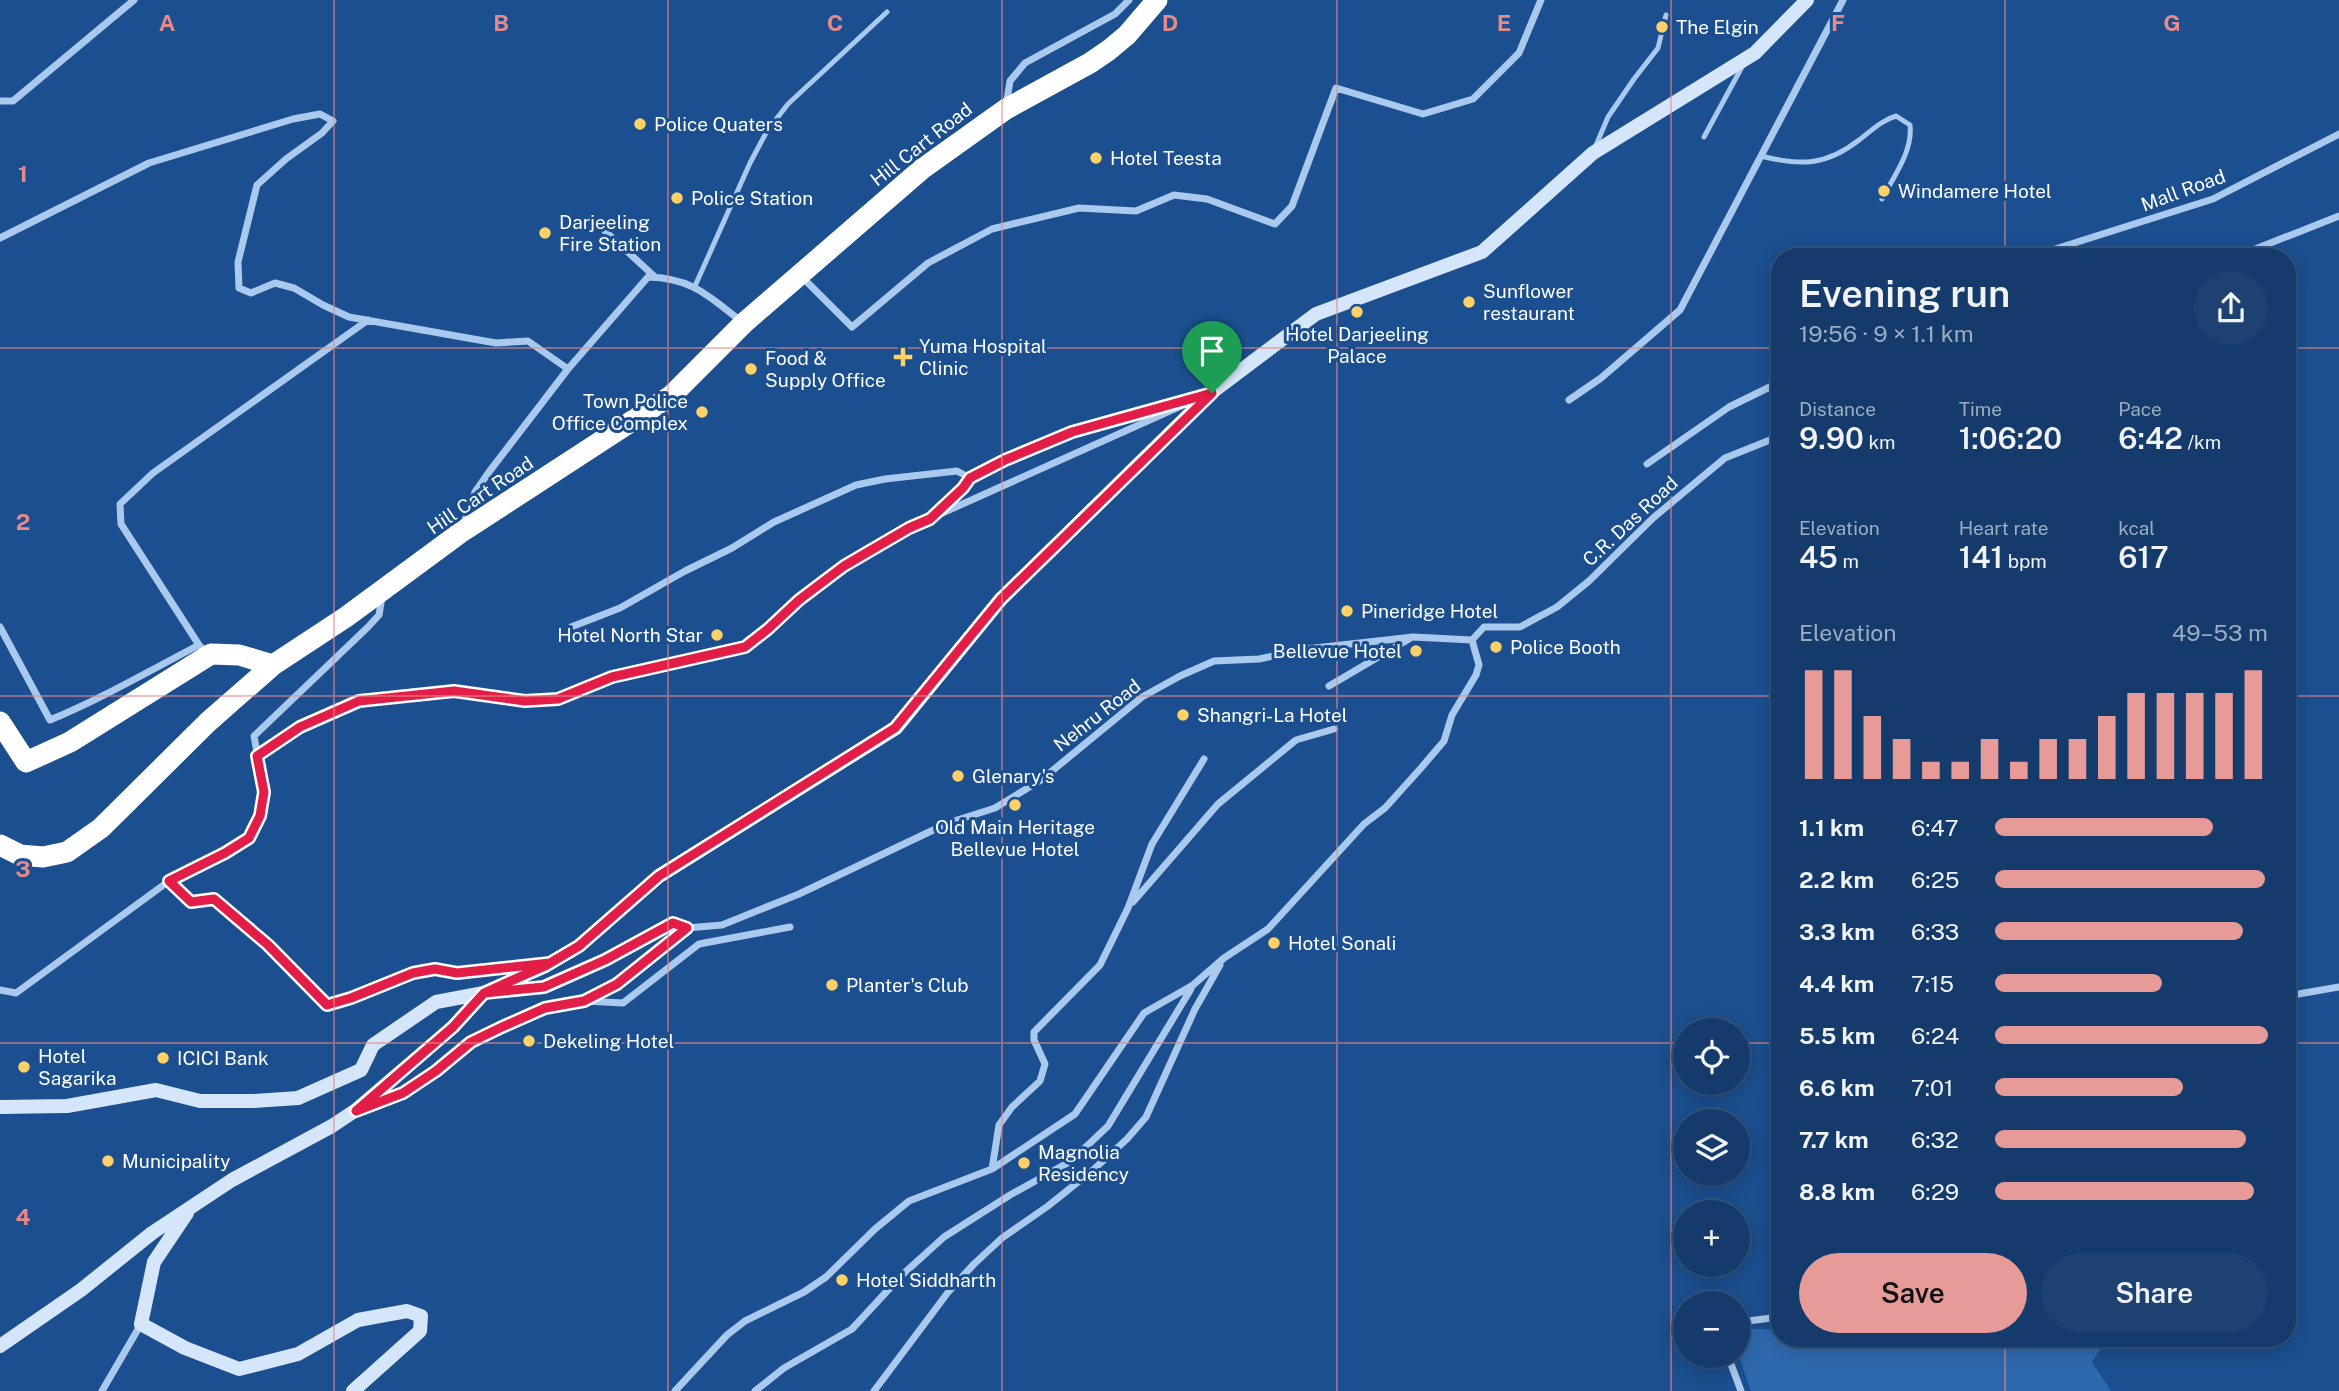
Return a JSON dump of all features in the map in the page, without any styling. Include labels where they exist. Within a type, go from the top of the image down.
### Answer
[{"type":"highway","name":"Hill Cart Road","points":[[0,845],[20,855],[43,857],[67,852],[102,828],[208,722],[276,663],[460,533],[672,395],[744,323],[922,169],[1006,109],[1109,50],[1127,35],[1157,0]]},
{"type":"highway","points":[[0,722],[26,762],[70,741],[205,650],[276,663]]},
{"type":"main road","points":[[0,1107],[67,1106],[156,1090],[200,1101],[298,1098],[361,1070],[373,1045],[436,1002],[484,993],[550,963],[579,946],[659,876],[895,728],[1001,599],[1212,393],[1316,314],[1482,252],[1593,153],[1755,53],[1807,0]]},
{"type":"main road","points":[[0,1346],[81,1290],[152,1233],[192,1206],[232,1180],[356,1111],[453,1027],[484,993]]},
{"type":"main road","points":[[192,1206],[154,1262],[141,1324],[185,1348],[239,1369],[298,1354],[358,1321],[407,1311],[421,1316],[420,1331],[353,1391]]},
{"type":"street","points":[[0,100],[13,102],[134,0]]},
{"type":"street","points":[[1006,109],[1010,81],[1025,63],[1115,14],[1129,0]]},
{"type":"street","points":[[799,274],[852,327],[928,263],[992,229],[1079,208],[1136,211],[1174,195],[1208,199],[1275,223],[1292,206],[1336,88],[1423,114],[1473,99],[1519,53],[1541,0]]},
{"type":"street","points":[[1569,400],[1601,378],[1680,310],[1843,0]]},
{"type":"street","points":[[0,238],[149,163],[293,119],[320,114],[333,121],[322,134],[286,159],[257,185],[238,262],[239,288],[251,293],[275,283],[294,288],[323,306],[349,317],[496,343],[528,341],[568,369]]},
{"type":"street","name":"Mall Road","points":[[2058,248],[2213,199],[2339,134]]},
{"type":"street","points":[[2258,248],[2339,216]]},
{"type":"street","points":[[605,231],[655,278]]},
{"type":"street","points":[[460,533],[475,492],[568,369],[648,278],[668,277],[695,286],[744,323]]},
{"type":"street","points":[[0,627],[50,720],[205,650],[121,524],[120,504],[153,473],[368,319]]},
{"type":"street","points":[[1647,464],[1729,407],[1771,386]]},
{"type":"street","points":[[930,519],[970,478],[1005,460],[1072,432],[1212,393]]},
{"type":"street","points":[[257,756],[300,727],[359,701],[454,691],[525,701],[558,699],[612,677],[745,647],[799,600],[844,566],[909,528],[1212,393]]},
{"type":"street","name":"C.R. Das Road","points":[[1472,640],[1484,627],[1520,627],[1557,607],[1589,581],[1653,518],[1725,458],[1771,440]]},
{"type":"street","points":[[570,626],[620,608],[732,548],[774,522],[856,485],[957,471],[970,478]]},
{"type":"street","points":[[0,990],[16,993],[169,881],[249,838],[260,816],[264,792],[254,736],[379,615],[383,589]]},
{"type":"street","points":[[1329,686],[1413,637]]},
{"type":"street","name":"Nehru Road","points":[[484,993],[544,987],[605,960],[673,923],[687,928],[722,925],[799,894],[948,823],[995,808],[1041,780],[1142,697],[1214,661],[1259,659],[1306,649],[1413,637],[1472,640]]},
{"type":"street","points":[[675,1391],[727,1335],[745,1321],[804,1292],[826,1277],[875,1229],[909,1201],[992,1169],[1075,1114],[1144,1013],[1193,985],[1224,958],[1268,929],[1364,824],[1385,808],[1444,741],[1452,715],[1479,665],[1472,640]]},
{"type":"street","points":[[1128,908],[1218,804],[1296,740],[1334,729]]},
{"type":"street","points":[[992,1169],[999,1125],[1012,1107],[1040,1081],[1045,1064],[1034,1040],[1034,1032],[1100,965],[1128,908],[1152,844],[1204,759]]},
{"type":"street","points":[[169,881],[191,902],[214,899],[268,945],[327,1005],[413,973],[435,969],[457,973],[550,963]]},
{"type":"street","points":[[356,1111],[403,1093],[436,1071],[471,1042],[545,1008],[584,1001],[623,1003],[699,944],[790,927]]},
{"type":"street","points":[[584,1001],[617,984],[687,928]]},
{"type":"street","points":[[874,1391],[949,1291],[974,1264],[1002,1238],[1093,1170],[1127,1139],[1146,1117],[1195,1009],[1224,958]]},
{"type":"street","points":[[755,1391],[784,1368],[852,1329],[902,1275],[944,1237],[1010,1195],[1071,1161],[1108,1126],[1193,985]]},
{"type":"street","points":[[2296,994],[2339,987]]},
{"type":"street","points":[[1750,1321],[1771,1318]]},
{"type":"street","points":[[102,1391],[141,1324]]},
{"type":"street","points":[[1732,1368],[1741,1391]]},
{"type":"lane","points":[[695,286],[767,131],[788,104],[887,12]]},
{"type":"lane","points":[[1593,153],[1608,117],[1658,48],[1666,15]]},
{"type":"lane","points":[[1704,137],[1746,59]]},
{"type":"lane","points":[[1761,156],[1792,164],[1833,157],[1888,118],[1896,116],[1910,125],[1909,147],[1882,199]]},
{"type":"shaded area","points":[[1750,1329],[1771,1329],[1771,1347],[2102,1347],[2092,1362],[2111,1391],[1751,1391],[1743,1368],[1750,1368]]},
{"type":"place","name":"The Elgin","points":[[1662,27]]},
{"type":"place","name":"Police Quaters","points":[[640,124]]},
{"type":"place","name":"Hotel Teesta","points":[[1096,158]]},
{"type":"place","name":"Windamere Hotel","points":[[1884,191]]},
{"type":"place","name":"Police Station","points":[[677,198]]},
{"type":"place","name":"Darjeeling Fire Station","points":[[545,233]]},
{"type":"place","name":"Sunflower restaurant","points":[[1469,302]]},
{"type":"place","name":"Hotel Darjeeling Palace","points":[[1357,312]]},
{"type":"place","name":"Yuma Hospital Clinic","points":[[903,357]]},
{"type":"place","name":"Food & Supply Office","points":[[751,369]]},
{"type":"place","name":"Town Police Office Complex","points":[[702,412]]},
{"type":"place","name":"Pineridge Hotel","points":[[1347,611]]},
{"type":"place","name":"Hotel North Star","points":[[717,635]]},
{"type":"place","name":"Police Booth","points":[[1496,647]]},
{"type":"place","name":"Bellevue Hotel","points":[[1416,651]]},
{"type":"place","name":"Shangri-La Hotel","points":[[1183,715]]},
{"type":"place","name":"Glenary's","points":[[958,776]]},
{"type":"place","name":"Old Main Heritage Bellevue Hotel","points":[[1015,805]]},
{"type":"place","name":"Hotel Sonali","points":[[1274,943]]},
{"type":"place","name":"Planter's Club","points":[[832,985]]},
{"type":"place","name":"Dekeling Hotel","points":[[529,1041]]},
{"type":"place","name":"ICICI Bank","points":[[163,1058]]},
{"type":"place","name":"Hotel Sagarika","points":[[24,1067]]},
{"type":"place","name":"Municipality","points":[[108,1161]]},
{"type":"place","name":"Magnolia Residency","points":[[1024,1163]]},
{"type":"place","name":"Hotel Siddharth","points":[[842,1280]]},
{"type":"route","points":[[1212,393],[1001,599],[895,728],[659,876],[579,946],[545,966],[484,993],[453,1027],[356,1111],[403,1093],[436,1071],[471,1042],[545,1008],[584,1001],[617,984],[687,928],[673,923],[605,960],[544,987],[484,993],[550,963],[457,973],[435,969],[413,973],[327,1005],[268,945],[214,899],[191,902],[169,881],[249,838],[260,816],[264,792],[257,756],[300,727],[359,701],[399,696],[454,691],[525,701],[558,699],[612,677],[745,647],[799,600],[844,566],[909,528],[930,519],[970,478],[1072,432],[1212,393]]}]
